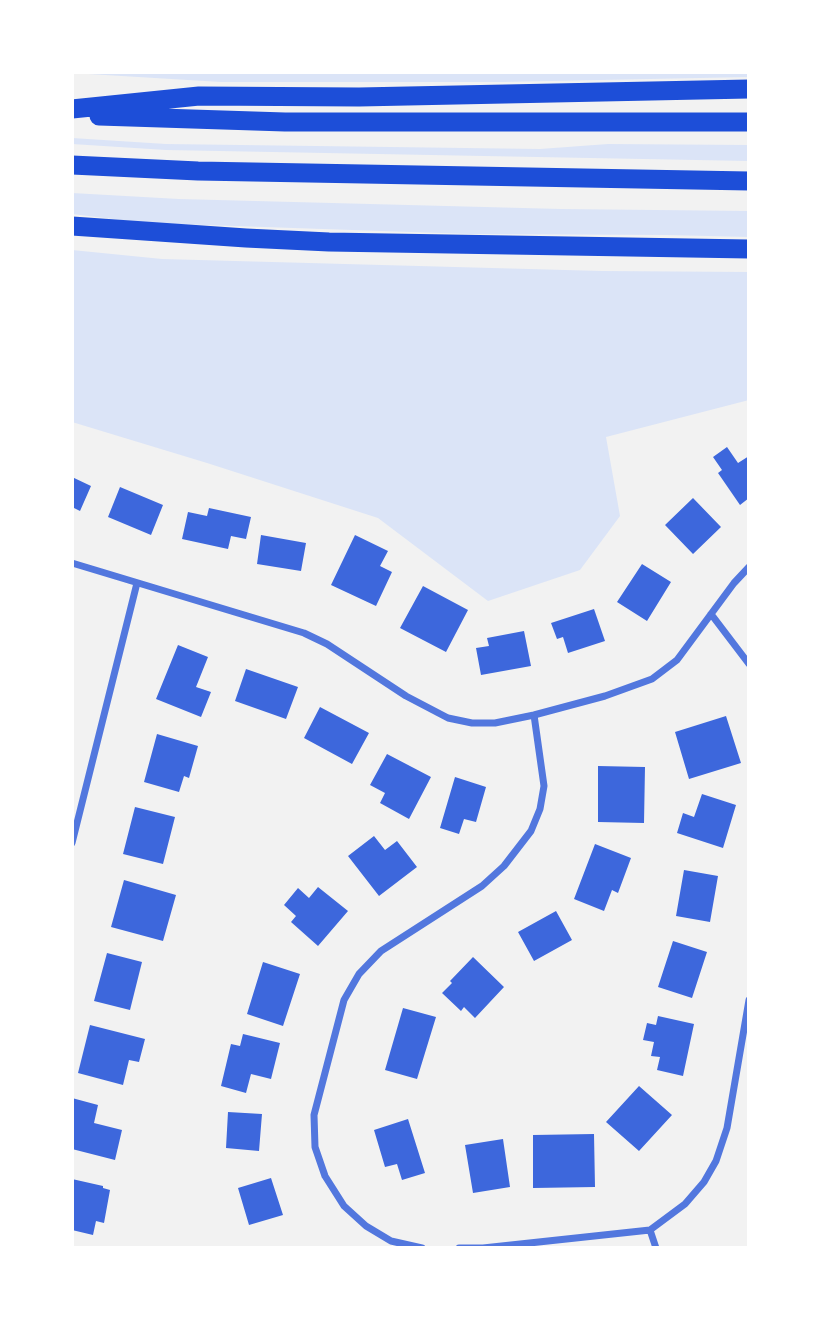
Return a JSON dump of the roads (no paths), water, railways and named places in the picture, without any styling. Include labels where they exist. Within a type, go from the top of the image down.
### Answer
[{"type":"highway","points":[[72,112],[199,96],[387,96],[749,89]]},
{"type":"highway","points":[[72,112],[206,121],[749,122]]},
{"type":"highway","points":[[72,165],[211,171],[749,181]]},
{"type":"highway","points":[[72,226],[329,242],[749,249]]},
{"type":"street","points":[[72,563],[304,634],[327,644],[406,696],[448,718],[472,723],[495,723],[534,715],[605,696],[652,679],[677,660],[734,583],[749,568]]},
{"type":"street","points":[[72,843],[137,583]]},
{"type":"street","points":[[711,614],[749,664]]},
{"type":"street","points":[[422,1248],[391,1241],[366,1226],[344,1206],[325,1175],[315,1147],[314,1115],[344,1000],[359,974],[381,951],[482,886],[505,866],[531,831],[540,808],[544,786],[534,715]]},
{"type":"street","points":[[459,1248],[483,1248],[650,1230],[685,1204],[704,1182],[716,1161],[727,1128],[749,1000]]},
{"type":"street","points":[[650,1230],[656,1248]]}]
